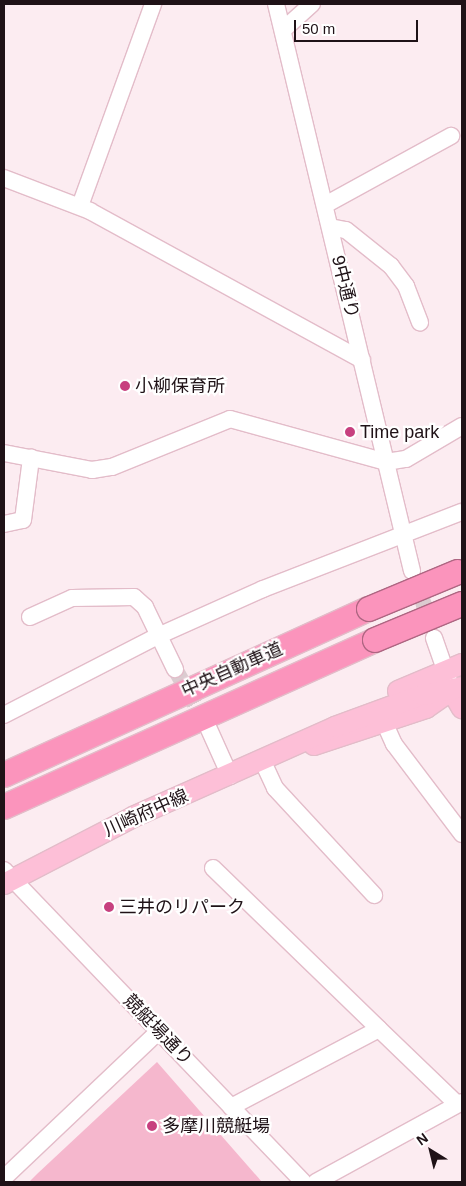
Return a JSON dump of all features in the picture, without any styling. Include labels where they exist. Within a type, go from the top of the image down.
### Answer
[{"type":"highway","name":"中央自動車道","points":[[4,775],[369,609],[460,571]]},
{"type":"highway","name":"中央自動車道","points":[[4,807],[375,640],[462,604]]},
{"type":"main road","points":[[293,749],[330,718],[454,668]]},
{"type":"main road","points":[[457,689],[462,708]]},
{"type":"main road","name":"川崎府中線","points":[[293,749],[341,740],[385,724],[426,708],[457,689]]},
{"type":"main road","name":"川崎府中線","points":[[7,878],[133,817],[293,749],[335,727],[422,695],[457,689]]},
{"type":"street","points":[[80,206],[153,4]]},
{"type":"street","name":"9中通り","points":[[276,4],[362,360],[402,538],[412,571]]},
{"type":"street","points":[[283,30],[312,4]]},
{"type":"street","points":[[325,205],[451,136]]},
{"type":"street","points":[[4,178],[80,206],[362,360]]},
{"type":"street","points":[[330,227],[346,230],[391,266],[406,286],[420,322]]},
{"type":"street","points":[[4,453],[92,470],[112,467],[230,419],[386,462],[406,459],[462,426]]},
{"type":"street","points":[[4,524],[23,520],[31,458]]},
{"type":"street","points":[[4,715],[158,636],[263,589],[402,538],[462,512]]},
{"type":"street","points":[[30,617],[72,598],[134,597],[145,607],[175,669]]},
{"type":"street","points":[[434,638],[454,668],[457,689]]},
{"type":"street","points":[[385,724],[394,744],[462,834]]},
{"type":"street","points":[[208,726],[230,776]]},
{"type":"street","points":[[263,762],[274,788],[374,896]]},
{"type":"street","points":[[213,868],[379,1029],[459,1103],[316,1182]]},
{"type":"street","name":"競艇場通り","points":[[7,878],[303,1182]]},
{"type":"street","points":[[231,1107],[379,1029]]},
{"type":"street","points":[[4,1178],[158,1031]]},
{"type":"shaded area","name":"多摩川競艇場","points":[[157,1062],[262,1182],[29,1182],[37,1174]]},
{"type":"tunnel","points":[[415,578],[431,626]]},
{"type":"tunnel","points":[[175,669],[208,727]]},
{"type":"place","name":"小柳保育所","points":[[125,386]]},
{"type":"place","name":"Time park","points":[[350,432]]},
{"type":"place","name":"三井のリパーク","points":[[109,907]]},
{"type":"place","name":"多摩川競艇場","points":[[152,1126]]}]
